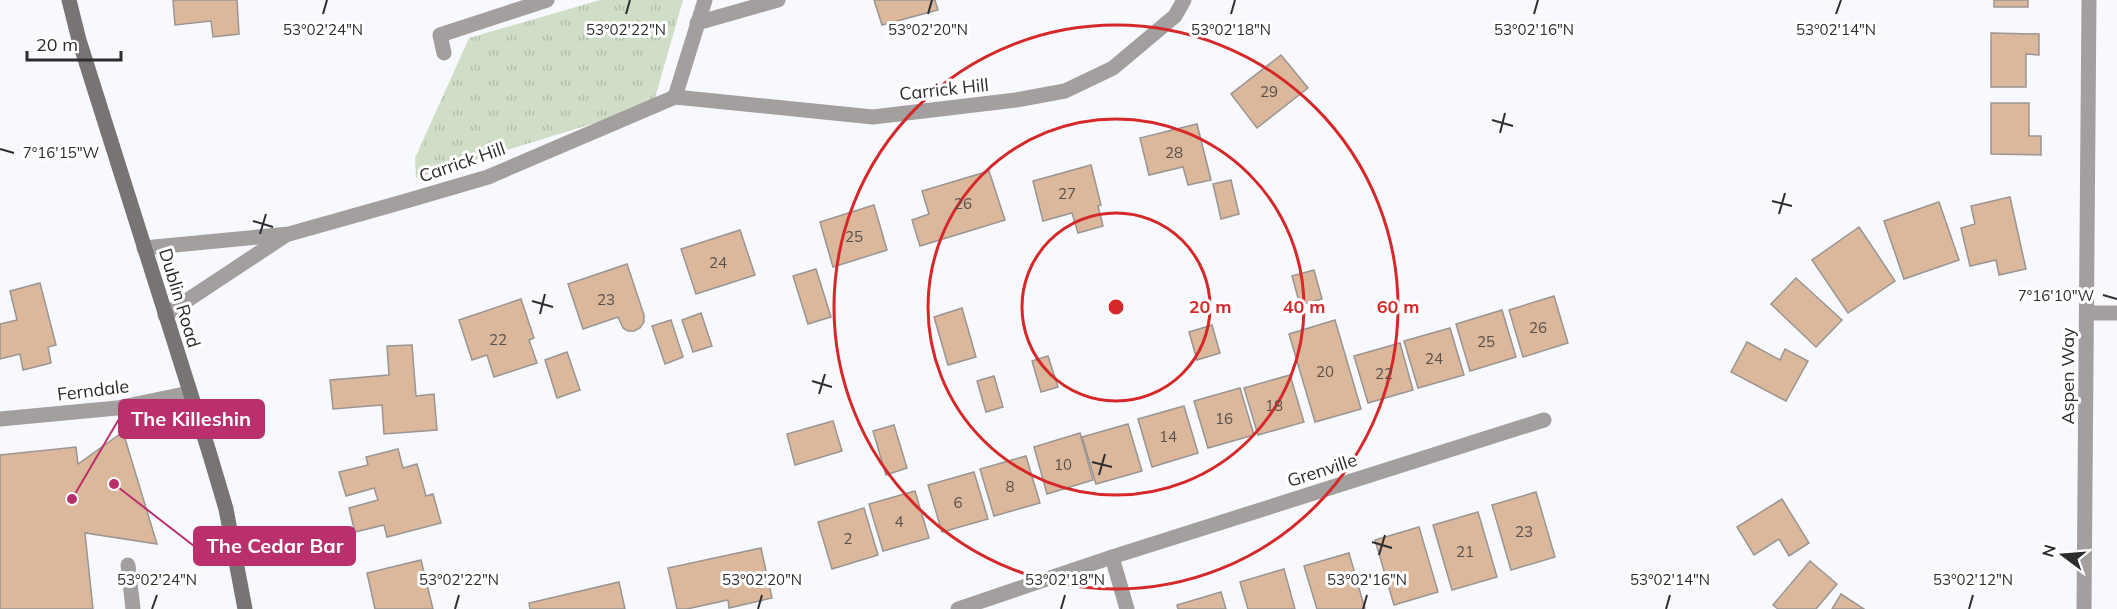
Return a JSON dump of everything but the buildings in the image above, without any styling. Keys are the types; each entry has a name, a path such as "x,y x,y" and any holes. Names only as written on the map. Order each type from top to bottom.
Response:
{"main road":[{"name":"Dublin Road","path":"69,0 79,40 226,509 245,609"}],"street":[{"path":"444,53 440,35 547,0"},
{"path":"675,97 705,0"},
{"path":"697,23 778,0"},
{"name":"Carrick Hill","path":"144,248 289,234 488,177 675,97 873,117 1016,100 1065,91 1113,68 1175,16 1184,0"},
{"name":"Aspen Way","path":"2084,609 2089,0"},
{"name":"Carrick Hill","path":"165,315 289,234"},
{"path":"2087,313 2117,313"},
{"name":"Ferndale","path":"0,419 117,408 189,393"},
{"name":"Grenville","path":"958,609 1112,557 1544,420"},
{"path":"1112,557 1127,609"},
{"path":"128,565 133,609"}],"green space":[{"path":"600,0 683,0 653,105 416,178 415,158 469,38"}],"place":[{"name":"The Cedar Bar","path":"114,484"},
{"name":"The Killeshin","path":"72,499"}]}
